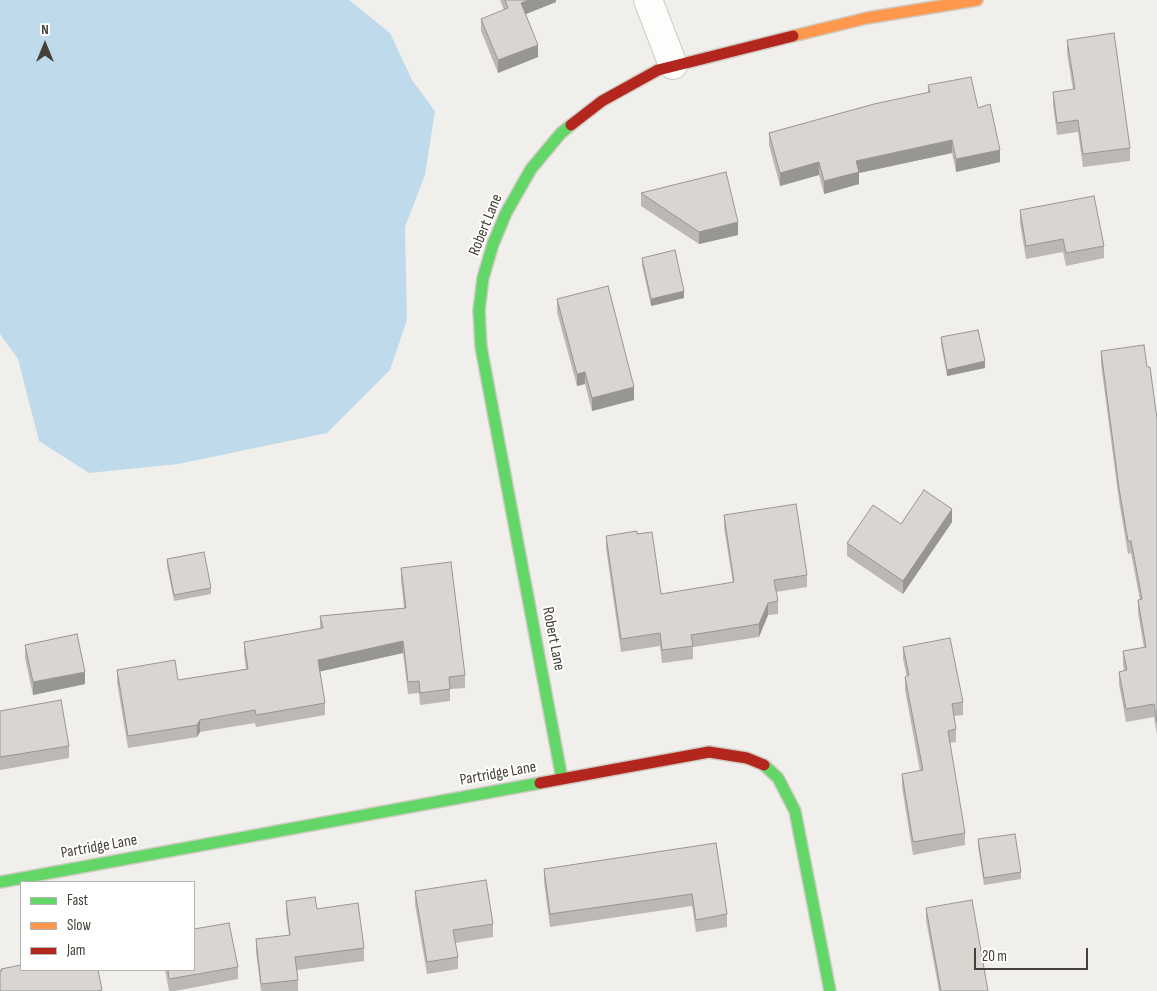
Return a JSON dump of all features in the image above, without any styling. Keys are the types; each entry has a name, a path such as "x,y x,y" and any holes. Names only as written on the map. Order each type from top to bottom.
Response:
{"street":[{"path":"648,0 672,65"},
{"name":"Robert Lane","path":"562,779 480,346 479,310 483,278 493,244 506,213 530,169 562,133 602,101 639,79 672,65 867,18 977,0"},
{"name":"Partridge Lane","path":"0,882 709,752 747,758 764,765 778,778 795,811 830,991"}],"water":[{"path":"0,0 349,0 390,33 412,80 435,111 425,175 405,227 407,320 390,370 327,433 178,464 89,473 39,441 18,359 0,334"}],"building":[{"path":"505,0 529,0 521,3 538,45 498,60 481,19 508,8"},
{"path":"1114,33 1130,148 1083,154 1078,120 1057,123 1053,92 1075,89 1067,40"},
{"path":"971,77 978,108 990,104 1000,150 956,159 952,140 856,161 859,172 824,181 819,162 780,173 769,133 874,104 930,92 928,85"},
{"path":"726,172 738,222 699,232 641,193"},
{"path":"1094,196 1104,246 1066,253 1063,239 1026,246 1020,210"},
{"path":"675,250 684,291 651,299 642,258"},
{"path":"608,286 634,387 592,398 585,372 577,374 557,299"},
{"path":"978,330 985,361 947,370 941,337"},
{"path":"1144,345 1147,367 1150,367 1157,419 1157,722 1154,704 1126,709 1119,672 1127,670 1123,651 1146,647 1138,600 1142,599 1131,541 1128,541 1119,488 1101,351"},
{"path":"924,490 952,509 903,581 847,543 873,505 901,524"},
{"path":"796,504 807,575 774,580 778,601 768,603 759,624 691,635 693,646 662,650 660,633 621,639 606,536 637,531 637,534 652,532 661,594 734,582 724,515"},
{"path":"204,552 211,588 174,595 167,559"},
{"path":"451,562 465,675 449,677 450,689 420,693 419,681 408,682 403,641 318,660 325,703 256,715 255,710 200,720 197,725 128,736 117,670 175,660 178,680 248,669 244,642 323,628 320,616 406,608 401,568"},
{"path":"77,634 85,672 33,682 25,645"},
{"path":"950,638 963,702 952,704 956,729 948,731 965,833 913,842 902,774 923,770 905,677 909,675 903,647"},
{"path":"61,700 69,746 0,757 0,711"},
{"path":"1015,834 1021,872 984,878 978,839"},
{"path":"716,843 727,914 696,920 692,894 550,914 544,869"},
{"path":"486,880 493,924 453,930 458,957 427,962 415,891"},
{"path":"315,897 317,909 358,903 364,948 295,957 298,980 261,984 256,939 290,935 286,901"},
{"path":"972,900 988,991 941,991 926,908"},
{"path":"229,923 238,967 169,979 168,971 195,971 195,929"},
{"path":"20,965 20,971 98,971 102,990 0,991 1,969"}],"traffic: fast":[{"path":"562,779 481,347 479,310 483,278 493,244 506,213 531,169 561,133 571,125"},
{"path":"764,765 778,778 795,811 830,991"},
{"path":"0,882 540,783"}],"traffic: slow":[{"path":"793,36 867,18 977,0"}],"traffic: jam":[{"path":"571,125 602,101 658,70 793,36"},
{"path":"540,783 709,752 747,758 764,765"}]}
